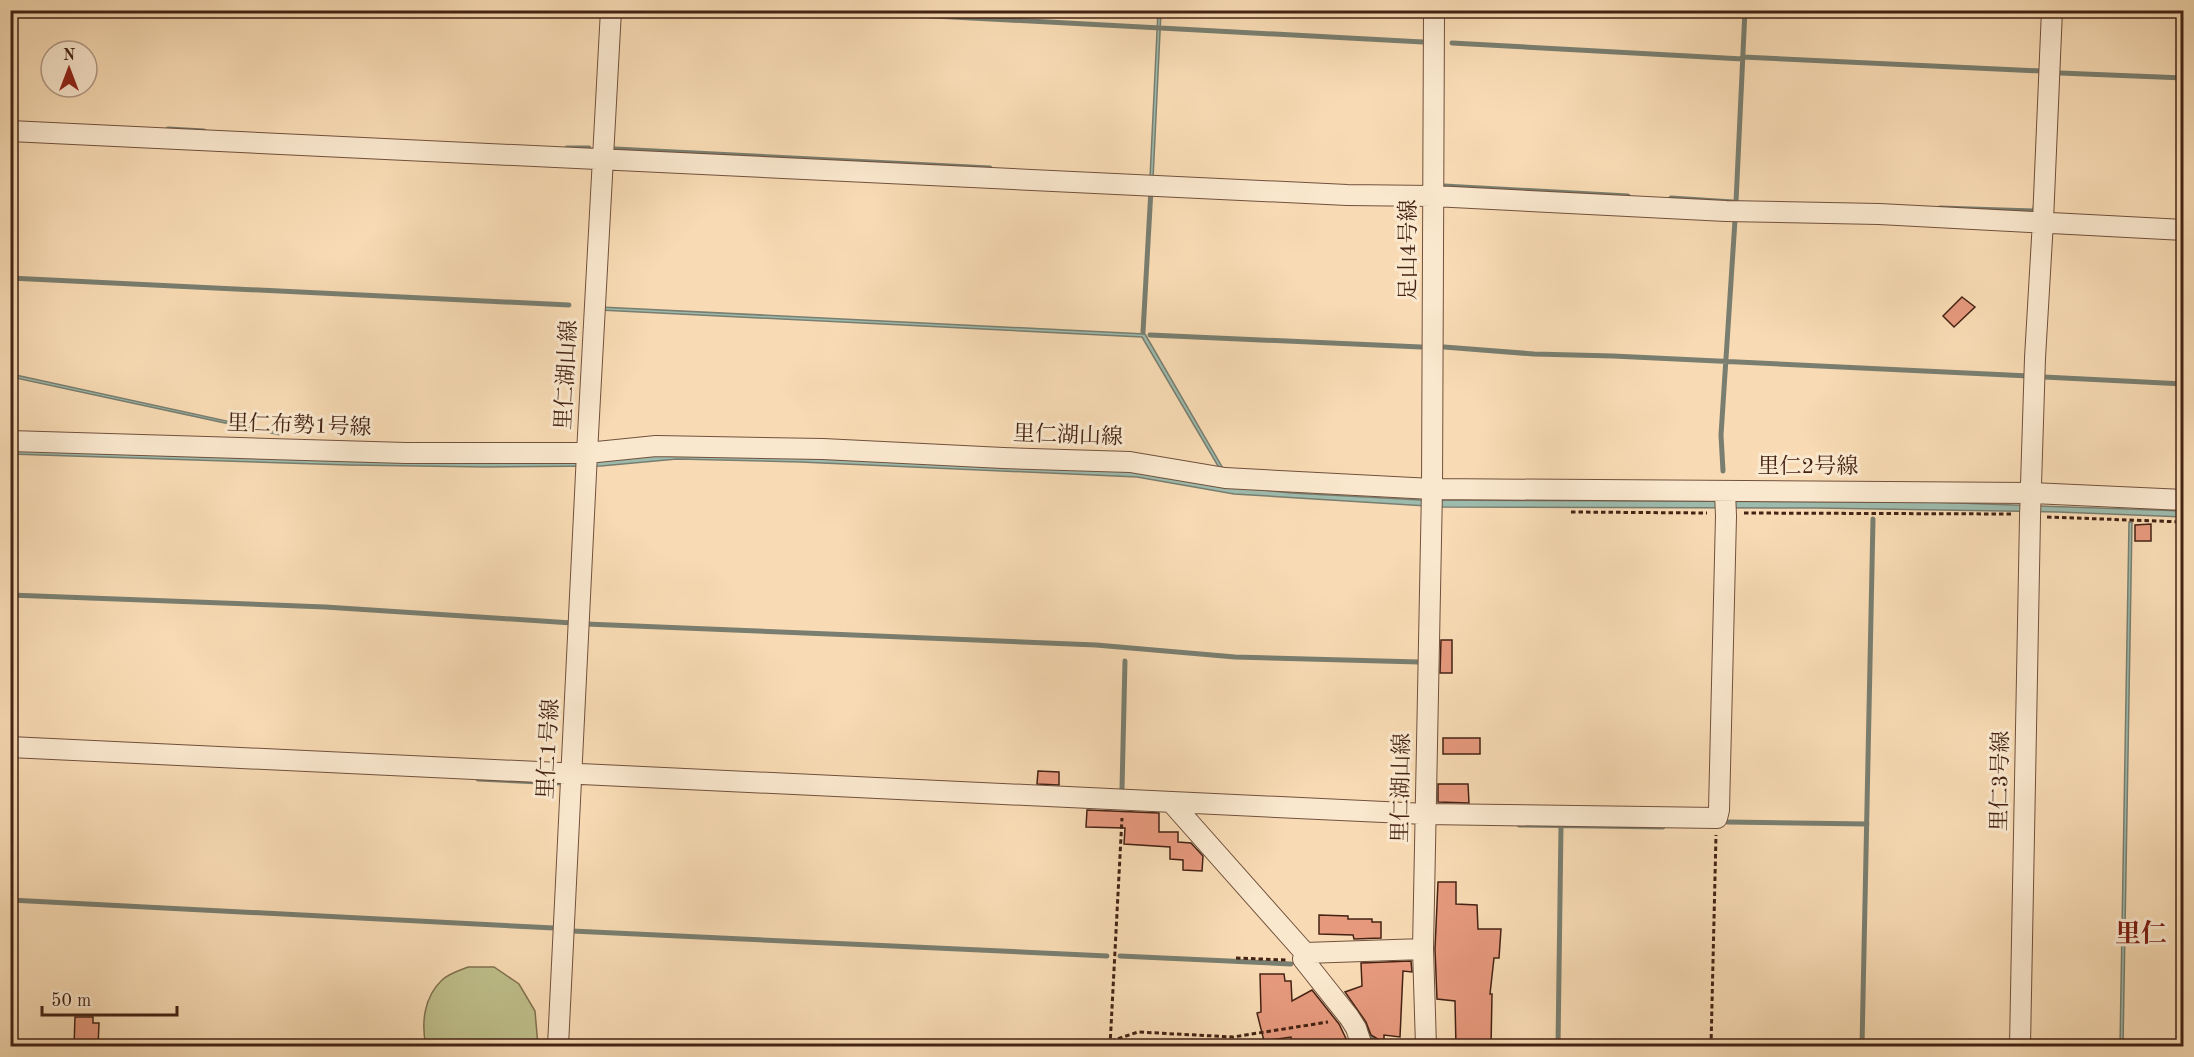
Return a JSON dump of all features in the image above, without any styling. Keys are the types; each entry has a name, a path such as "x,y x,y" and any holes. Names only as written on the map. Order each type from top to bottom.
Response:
{"street":[{"name":"里仁湖山線","path":"611,10 587,453 656,446 823,449 992,458 1130,462 1225,478 1432,489 1423,949 1426,1047"},
{"name":"足山4号線","path":"1432,489 1434,10"},
{"name":"里仁3号線","path":"2020,1047 2030,515 2035,358 2052,10"},
{"path":"10,130 1347,195 1433,196 1726,211 1879,214 2184,230"},
{"name":"里仁布勢1号線","path":"10,441 406,453 587,453"},
{"name":"里仁1号線","path":"558,1047 587,453"},
{"name":"里仁2号線","path":"1432,489 2031,493 2184,500"},
{"path":"10,747 1426,814 1716,818 1719,810 1725,491"},
{"path":"1171,802 1304,956 1349,1017 1356,1028 1362,1047"},
{"path":"1304,956 1423,949"}],"path":[{"path":"1571,512 2030,515 2184,522"},
{"path":"1110,1047 1123,800"},
{"path":"1711,1047 1716,818"},
{"path":"1236,958 1292,960 1304,956"},
{"path":"1111,1041 1137,1032 1233,1037 1349,1017"}],"green space":[{"path":"468,967 494,967 519,984 535,1011 538,1046 426,1046 424,1019 431,994 445,978"}],"shaded area":[{"path":"1158,11 1161,11 1153,179 1150,178"},
{"path":"600,307 1145,334 1224,470 1221,471 1142,337 600,310"},
{"path":"11,374 281,433 281,435 11,377"},
{"path":"11,449 637,456 684,454 1140,472 1233,487 1291,493 1421,500 1930,502 2183,511 2184,517 2058,512 1817,508 1443,507 1234,494 1137,477 800,462 677,459 601,466 348,465 11,454"},
{"path":"2129,522 2132,522 2123,1046 2120,1046"}],"building":[{"path":"1962,297 1975,307 1954,327 1943,316"},
{"path":"2151,524 2151,541 2135,541 2135,525"},
{"path":"1441,640 1452,640 1452,673 1440,673"},
{"path":"1443,738 1480,738 1480,754 1443,754"},
{"path":"1038,771 1059,772 1059,785 1037,784"},
{"path":"1438,784 1468,784 1469,803 1438,802"},
{"path":"1087,810 1159,813 1159,832 1178,832 1178,842 1191,843 1203,856 1202,871 1183,870 1183,860 1170,859 1170,847 1124,844 1125,828 1086,827"},
{"path":"1438,882 1456,882 1456,904 1477,905 1478,929 1501,929 1499,958 1494,958 1490,994 1492,994 1491,1047 1456,1047 1455,1001 1437,999 1435,949"},
{"path":"1319,915 1348,916 1348,919 1372,919 1372,922 1381,922 1381,938 1354,939 1353,935 1319,934"},
{"path":"1411,961 1412,972 1403,971 1400,1037 1384,1035 1384,1043 1371,1035 1366,1022 1345,992 1362,986 1361,963"},
{"path":"1260,974 1284,974 1285,981 1291,981 1292,1001 1312,990 1339,1024 1350,1047 1309,1047 1308,1043 1292,1046 1291,1037 1264,1041 1257,1013 1261,1012"},
{"path":"75,1017 93,1017 93,1023 99,1023 98,1047 74,1047"}],"waterway":[{"path":"822,10 1423,42"},
{"path":"1736,202 1745,10"},
{"path":"1452,43 1743,59"},
{"path":"1743,57 2041,71"},
{"path":"2060,73 2184,78"},
{"path":"168,129 204,131"},
{"path":"567,148 589,148"},
{"path":"615,149 990,168"},
{"path":"1444,186 1628,196"},
{"path":"1143,332 1151,189"},
{"path":"1671,198 1733,202"},
{"path":"1940,208 2035,211 2035,207"},
{"path":"1723,471 1721,435 1735,220"},
{"path":"10,278 569,305"},
{"path":"1150,335 1421,347"},
{"path":"1444,347 1534,354 2029,376"},
{"path":"2044,377 2184,384"},
{"path":"1862,1046 1873,519"},
{"path":"10,595 325,607 572,623"},
{"path":"586,624 1096,645 1235,657 1419,662"},
{"path":"1122,789 1125,661"},
{"path":"478,779 561,783"},
{"path":"1727,822 1867,824"},
{"path":"1519,825 1663,827"},
{"path":"1558,1046 1561,826"},
{"path":"10,900 554,928"},
{"path":"572,931 1107,956"},
{"path":"1120,956 1291,964"},
{"path":"1365,1028 1382,1044 1418,1046"}],"district":[{"name":"里仁","path":"2141,935"}]}
